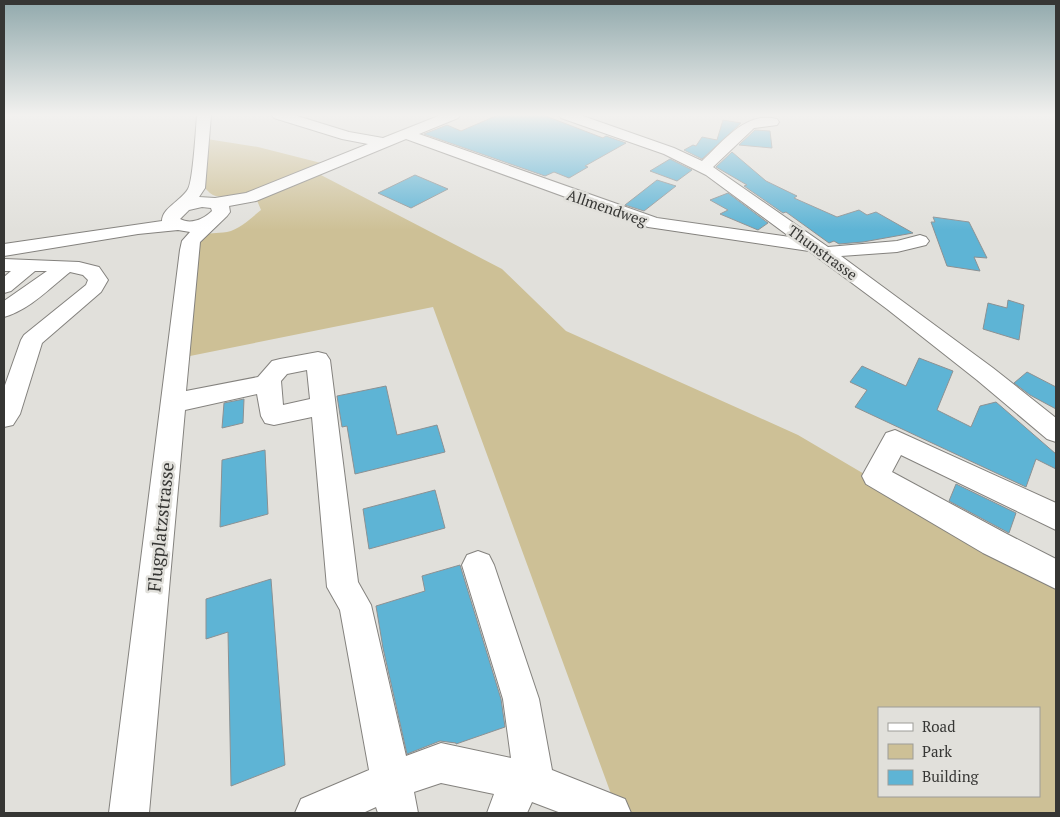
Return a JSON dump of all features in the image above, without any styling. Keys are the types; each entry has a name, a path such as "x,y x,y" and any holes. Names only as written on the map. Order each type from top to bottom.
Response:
{"street":[{"path":"195,217 200,153"},
{"path":"4,250 82,239 195,217 359,153"},
{"name":"Allmendweg","path":"459,153 654,223 820,250"},
{"name":"Thunstrasse","path":"671,153 704,167 820,250 985,374 1056,432"},
{"path":"704,167 719,153"},
{"name":"Flugplatzstrasse","path":"129,813 195,217"},
{"path":"820,250 899,246 920,241"},
{"path":"4,265 65,267 89,270 96,274 98,280 94,288 4,361"},
{"path":"4,287 29,266"},
{"path":"4,310 21,300 65,267"},
{"path":"4,418 32,340"},
{"path":"323,405 274,416 269,378 280,367 318,360 323,405 342,587 355,605 395,797"},
{"path":"173,403 269,383"},
{"path":"1056,515 895,440 876,476 994,543 1056,575"},
{"path":"478,565 521,699 521,792"},
{"path":"315,813 395,797 441,763 521,792 611,813"}],"green space":[{"path":"206,153 282,153 321,163 284,179 239,194 216,196 204,187"},
{"path":"319,174 502,269 566,331 798,435 1056,587 1056,813 618,813 433,307 185,357 199,238 210,234 232,231 261,210 256,198"}],"building":[{"path":"479,153 608,153 585,166 588,167 569,178 554,172 545,176"},
{"path":"690,153 708,153 702,159"},
{"path":"731,153 733,153 766,181 797,196 794,198 837,217 859,210 867,215 876,212 913,233 863,242 839,244 834,241 829,243 786,212 783,213 744,186 747,185 716,167"},
{"path":"670,159 692,170 677,181 650,171"},
{"path":"415,175 448,189 411,208 378,193"},
{"path":"657,180 676,186 644,211 625,205"},
{"path":"728,193 768,223 758,230 720,214 728,210 710,200"},
{"path":"933,217 969,222 987,258 974,257 980,271 947,266 931,222 935,222"},
{"path":"1008,300 1024,305 1019,340 983,329 988,303 1007,308"},
{"path":"919,358 953,371 937,410 971,427 980,406 996,402 1056,454 1056,469 1036,459 1026,487 855,407 867,390 850,382 862,366 906,386"},
{"path":"1027,372 1056,387 1056,409 1030,395 1014,383"},
{"path":"386,386 397,435 437,425 445,452 355,474 347,426 342,427 337,396"},
{"path":"244,399 243,423 222,428 224,403"},
{"path":"265,450 268,514 220,527 222,460"},
{"path":"956,484 1016,513 1009,533 949,501"},
{"path":"435,490 445,528 369,549 363,509"},
{"path":"460,565 501,699 505,727 456,744 440,741 407,754 383,648 376,606 425,591 422,576"},
{"path":"271,579 285,765 231,786 228,632 206,639 206,599"}]}
